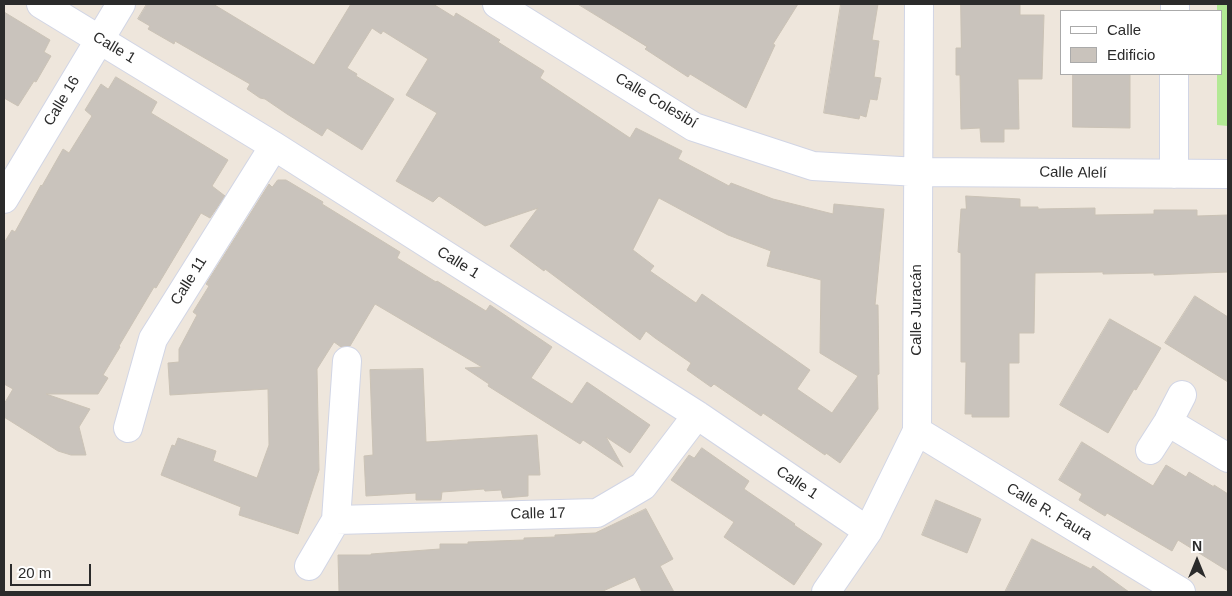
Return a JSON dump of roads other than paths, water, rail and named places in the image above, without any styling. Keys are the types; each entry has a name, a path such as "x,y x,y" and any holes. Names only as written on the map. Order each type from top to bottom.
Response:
{"street":[{"name":"Calle 1","path":"41,4 274,146 697,414 868,531"},
{"name":"Calle 16","path":"4,199 121,4"},
{"name":"Calle Colesibí","path":"497,4 694,127 814,166 918,172"},
{"name":"Calle Juracán","path":"826,592 868,531 917,431 919,4"},
{"path":"1174,75 1174,174"},
{"name":"Calle 11","path":"128,428 153,339 274,146"},
{"name":"Calle Alelí","path":"918,172 1228,174"},
{"path":"309,566 336,520 347,361"},
{"path":"1150,450 1182,395"},
{"name":"Calle 17","path":"336,520 597,513 643,486 697,414"},
{"path":"1168,422 1228,458"},
{"name":"Calle R. Faura","path":"917,431 1181,592"}]}
